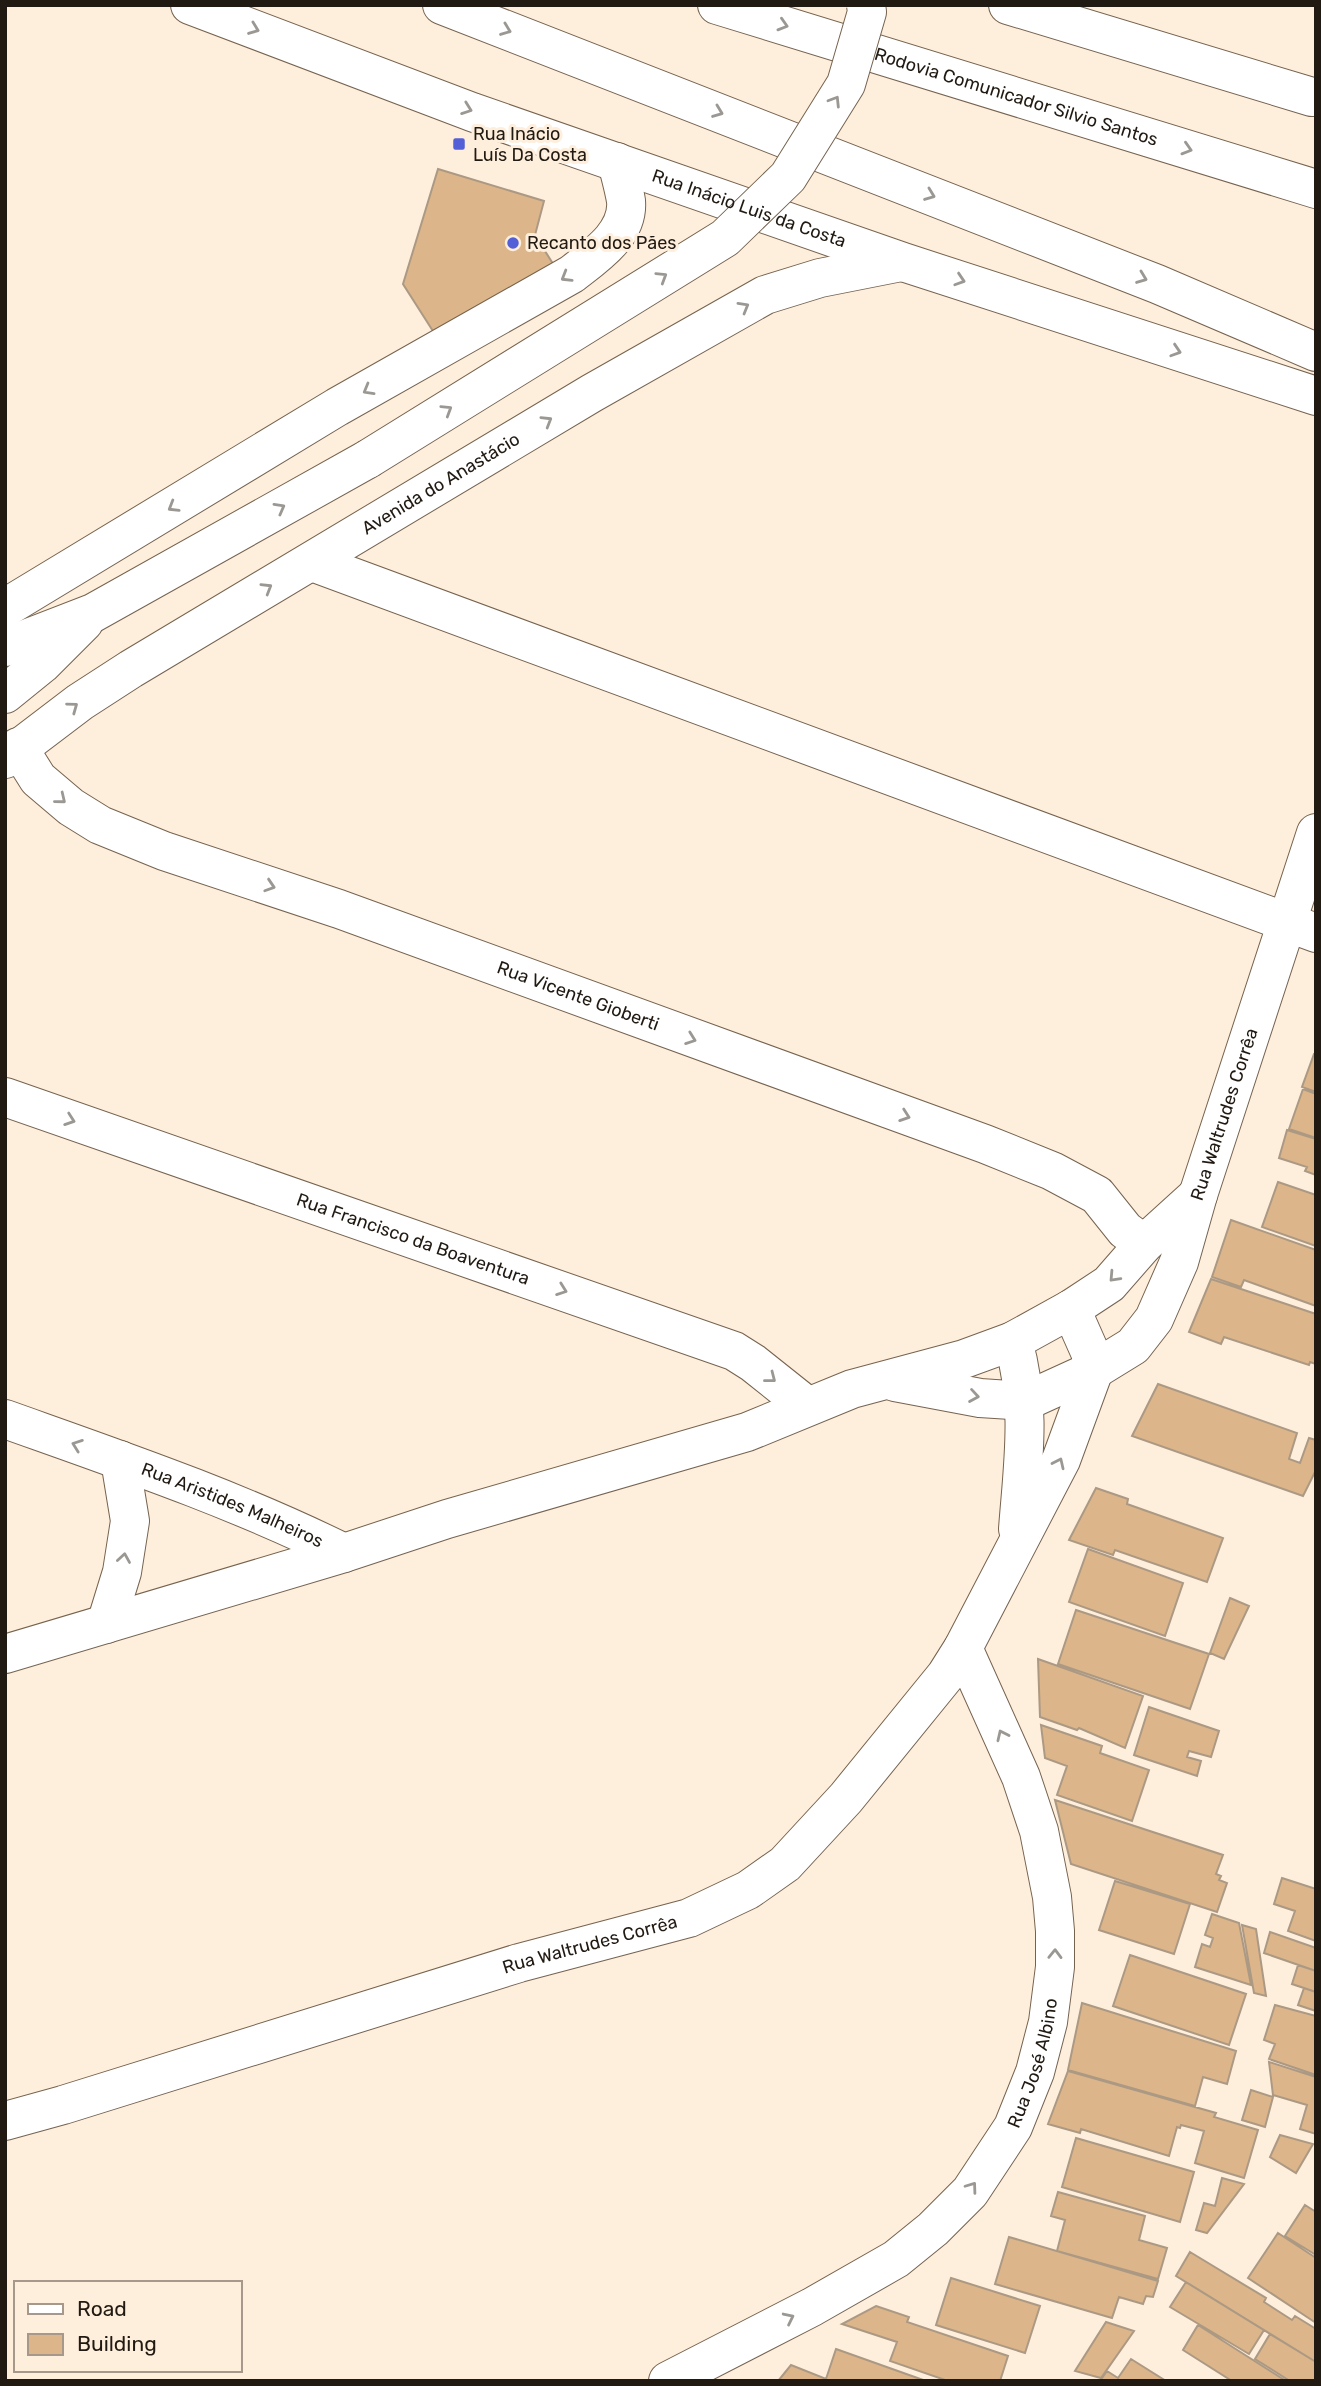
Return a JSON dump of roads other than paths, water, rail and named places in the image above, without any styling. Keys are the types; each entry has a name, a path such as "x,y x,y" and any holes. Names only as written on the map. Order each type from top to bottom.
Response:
{"main road":[{"name":"Rua Inácio Luis da Costa","path":"190,5 472,111 903,262 1316,396"},
{"path":"442,5 1144,279 1316,352"},
{"name":"Rodovia Comunicador Silvio Santos","path":"717,5 1316,188"},
{"path":"5,647 93,613 368,459 725,238 788,177 846,84 867,12 866,5"},
{"path":"1008,5 1314,97"},
{"path":"1072,5 1314,97"},
{"path":"5,608 337,407 572,274 601,251 621,227 626,204 617,162"},
{"name":"Avenida do Anastácio","path":"12,753 80,702 131,669 592,393 765,295 820,278 903,262"},
{"path":"312,562 1300,928"},
{"path":"5,694 57,649 93,613"},
{"name":"Rua Vicente Gioberti","path":"12,753 45,786 100,825 164,851 339,909 985,1144 1052,1171 1097,1195 1125,1230 1143,1244"},
{"name":"Rua Waltrudes Corrêa","path":"883,1380 980,1398 1026,1401 1094,1370 1133,1346 1154,1319 1179,1262 1198,1195 1300,928 1316,834"},
{"name":"Rua Francisco da Boaventura","path":"5,1097 734,1352 753,1363 807,1406"},
{"path":"5,1654 344,1553 447,1519 747,1432 807,1406 883,1380 964,1359 1013,1341 1109,1284 1143,1244 1198,1195"},
{"path":"1071,1309 1090,1352 1094,1370"},
{"path":"1013,1341 1020,1363 1026,1401"},
{"name":"Rua Waltrudes Corrêa","path":"5,2121 519,1963 688,1918 748,1889 785,1864 846,1798 946,1675 963,1648 1061,1460 1094,1370"},
{"name":"Rua Waltrudes Corrêa","path":"1016,1545 1026,1401"},
{"name":"Rua Aristides Malheiros","path":"5,1419 284,1523 344,1553"},
{"name":"Rua Aristides Malheiros","path":"106,1623 122,1572 130,1521 120,1460"},
{"name":"Rua José Albino","path":"668,2381 726,2366 812,2307 895,2259 933,2230 970,2192 1013,2127 1035,2072 1048,2022 1055,1967 1052,1897 1039,1831 1021,1777 963,1648"}],"place":[{"name":"Rua Inácio Luís Da Costa","path":"459,144"},
{"name":"Recanto dos Pães","path":"513,243"}]}
